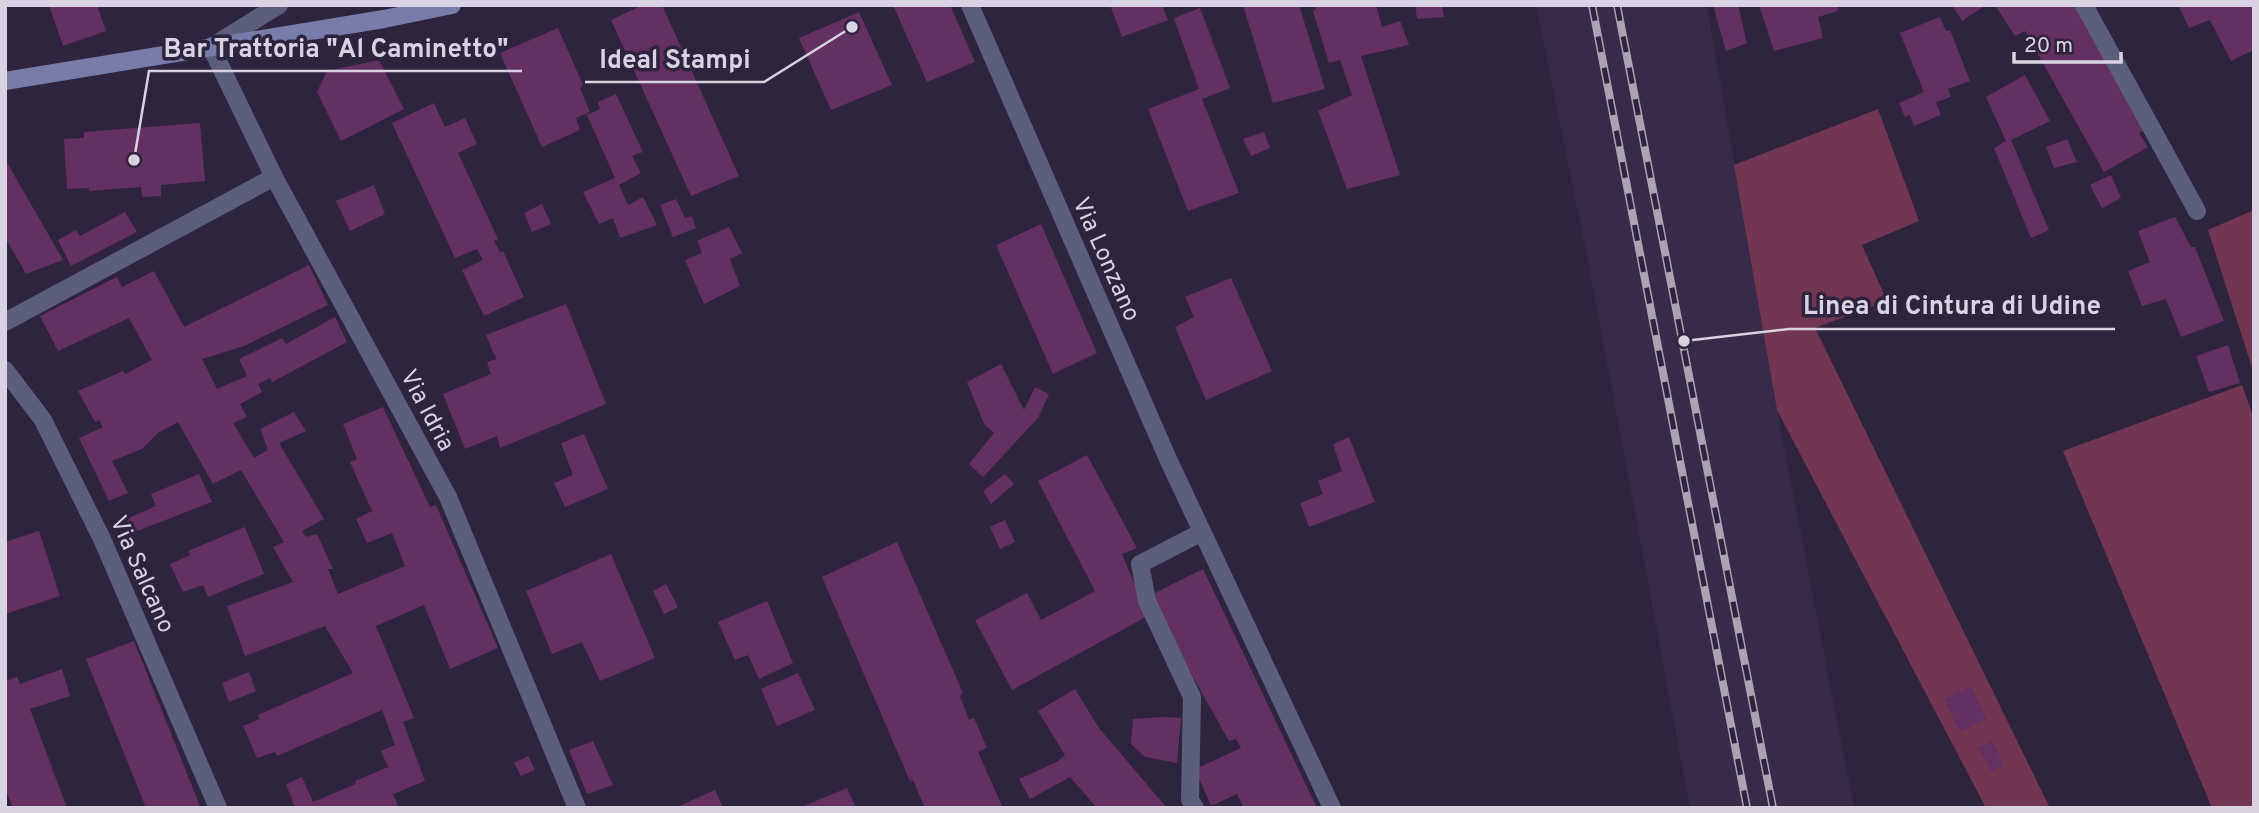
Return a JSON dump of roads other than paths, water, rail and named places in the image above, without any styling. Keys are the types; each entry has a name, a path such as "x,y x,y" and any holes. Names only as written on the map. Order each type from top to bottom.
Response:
{"street":[{"path":"211,47 279,5"},
{"path":"5,81 452,5"},
{"name":"Via Lonzano","path":"970,5 1163,447 1332,808"},
{"path":"2084,5 2197,211"},
{"name":"Via Idria","path":"211,47 274,177 448,497 577,808"},
{"path":"5,322 274,177"},
{"name":"Via Salcano","path":"5,370 43,420 102,539 218,808"},
{"path":"1195,808 1190,800 1192,697 1147,601 1140,564 1202,532"}],"railway":[{"path":"1592,5 1747,808"},
{"path":"1617,5 1773,808"}],"place":[{"name":"Ideal Stampi","path":"852,27"},
{"name":"Bar Trattoria \"Al Caminetto\"","path":"134,160"},
{"name":"Linea di Cintura di Udine","path":"1684,341"}]}
